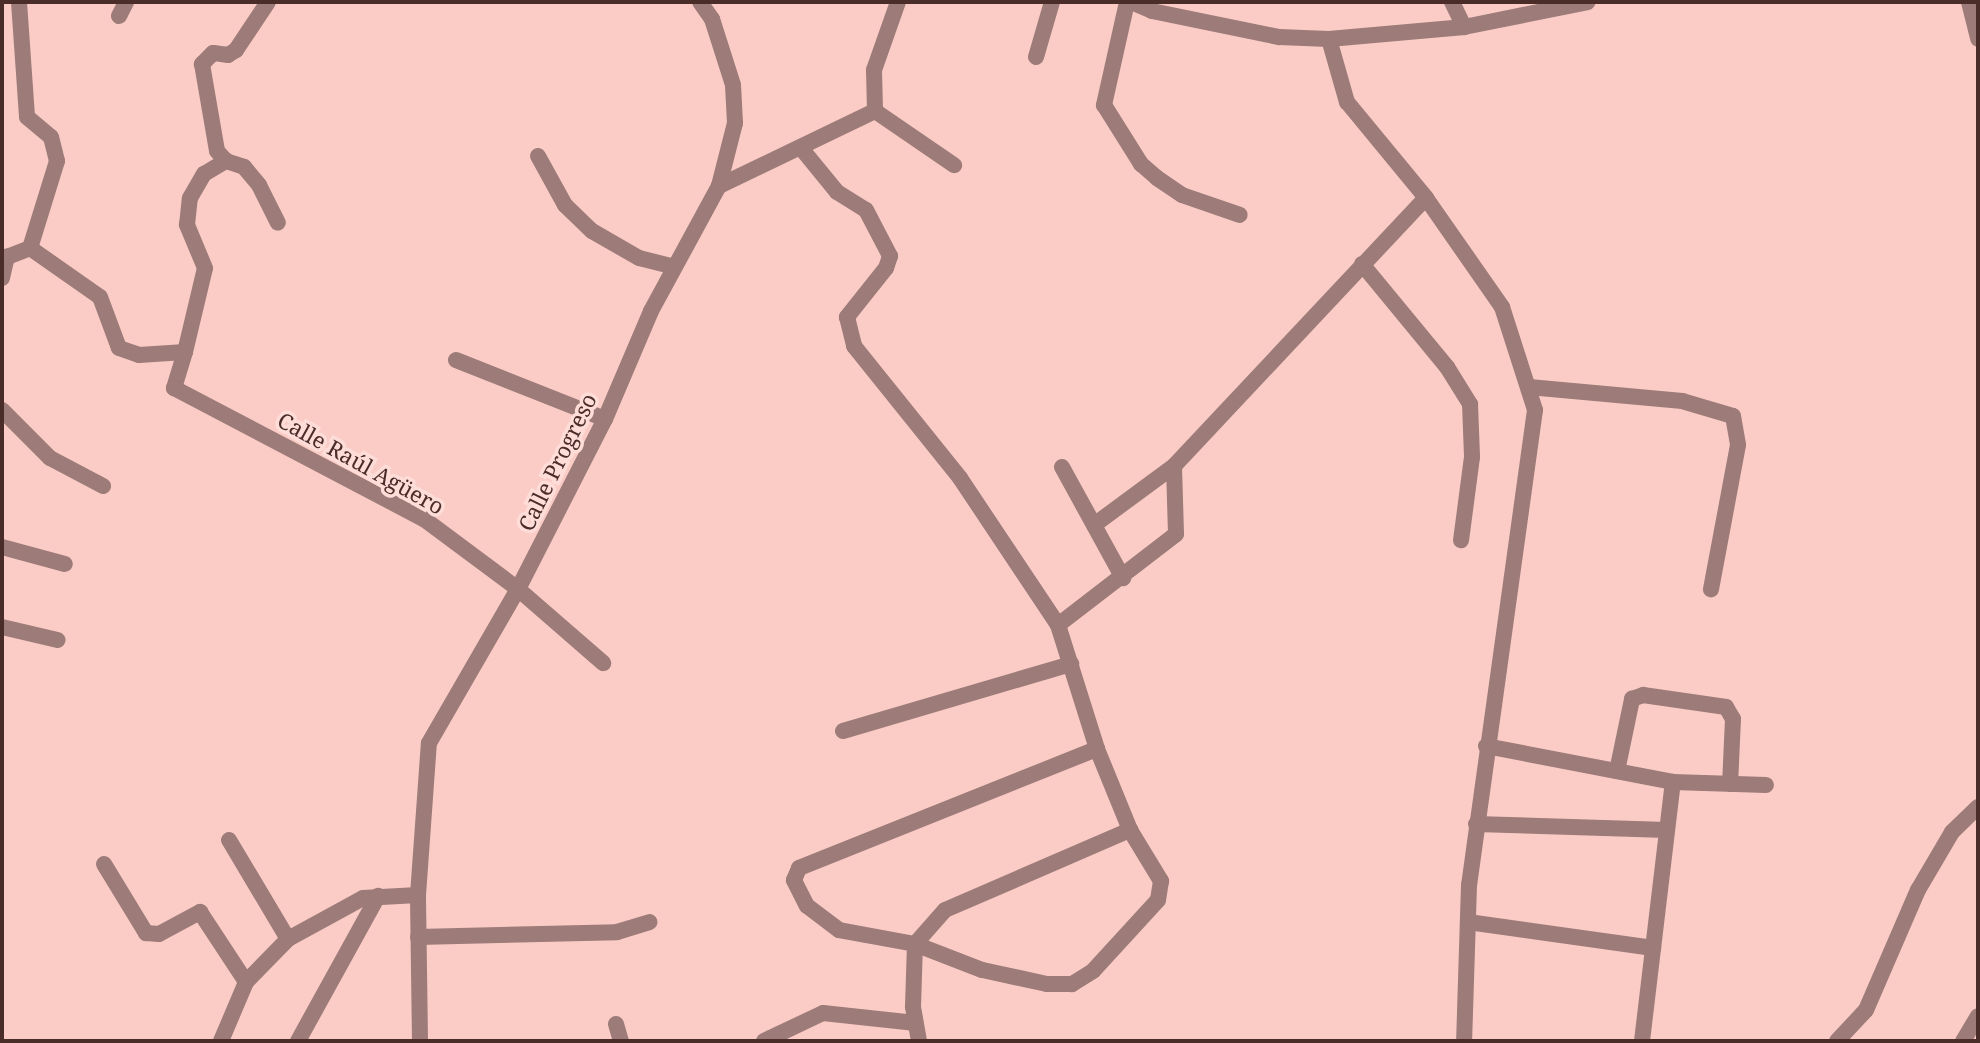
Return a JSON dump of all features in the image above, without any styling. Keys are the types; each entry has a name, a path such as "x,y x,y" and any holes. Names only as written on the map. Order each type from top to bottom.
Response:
{"street":[{"path":"19,2 27,117 51,137 57,161 30,248"},
{"path":"268,2 236,50 228,55 213,53 202,64 217,151 226,161 244,167 259,185 278,223"},
{"name":"Calle Progreso","path":"420,1041 418,895 429,743 518,589 605,419 674,267 719,186 735,123 733,85 724,48 700,2"},
{"path":"875,111 874,70 898,2"},
{"path":"1036,57 1052,2"},
{"path":"1240,215 1182,195 1157,178 1141,164 1104,105 1129,2 1152,11 1279,37 1329,39 1464,27 1588,2"},
{"path":"1452,2 1464,27"},
{"path":"1969,2 1978,39"},
{"path":"1329,39 1347,102 1426,198 1502,307 1535,410 1530,463 1512,543 1476,824 1468,922 1464,1041"},
{"path":"719,186 875,111"},
{"path":"875,111 954,165"},
{"path":"801,148 837,192 866,210 890,256 886,268 847,317 854,346 960,478 1058,625 1097,749 1130,830 1157,867 1158,900 1093,971 1072,984 1047,984 982,970 915,944 839,930 807,906 794,880 799,868 1097,749"},
{"path":"538,156 565,205 592,231 639,258 674,267"},
{"path":"30,248 100,297 119,348 139,355 185,352 205,268 187,225 190,198 204,174 226,161"},
{"path":"1094,525 1174,466 1426,198"},
{"path":"2,278 7,257 30,248"},
{"path":"1362,264 1447,367 1470,404 1472,457 1461,540"},
{"name":"Calle Raúl Agüero","path":"185,352 174,388 424,519 518,589 603,663"},
{"path":"456,360 605,419"},
{"path":"1529,387 1682,401 1733,416 1738,445 1711,589"},
{"path":"2,410 50,458 103,486"},
{"path":"1058,625 1123,578 1176,534 1174,466"},
{"path":"1062,467 1123,578"},
{"path":"2,547 65,564"},
{"path":"2,627 58,640"},
{"path":"843,731 1071,664"},
{"path":"1617,771 1632,699 1643,695 1726,707 1733,719 1730,784"},
{"path":"1486,746 1673,782 1766,785"},
{"path":"1642,1041 1673,782"},
{"path":"1837,1041 1866,1010 1918,890 1952,832 1978,807"},
{"path":"1476,824 1667,830"},
{"path":"919,1041 915,1023 915,944 945,910 1130,830"},
{"path":"229,840 288,939"},
{"path":"104,864 146,933 159,934 200,912 217,945 246,982"},
{"path":"221,1041 246,982 288,939 363,898 418,895"},
{"path":"298,1041 378,896"},
{"path":"418,937 617,932 649,922"},
{"path":"1468,922 1653,948"},
{"path":"764,1041 823,1013 915,1023"},
{"path":"1963,1041 1978,1016"},
{"path":"616,1024 621,1041"}]}
